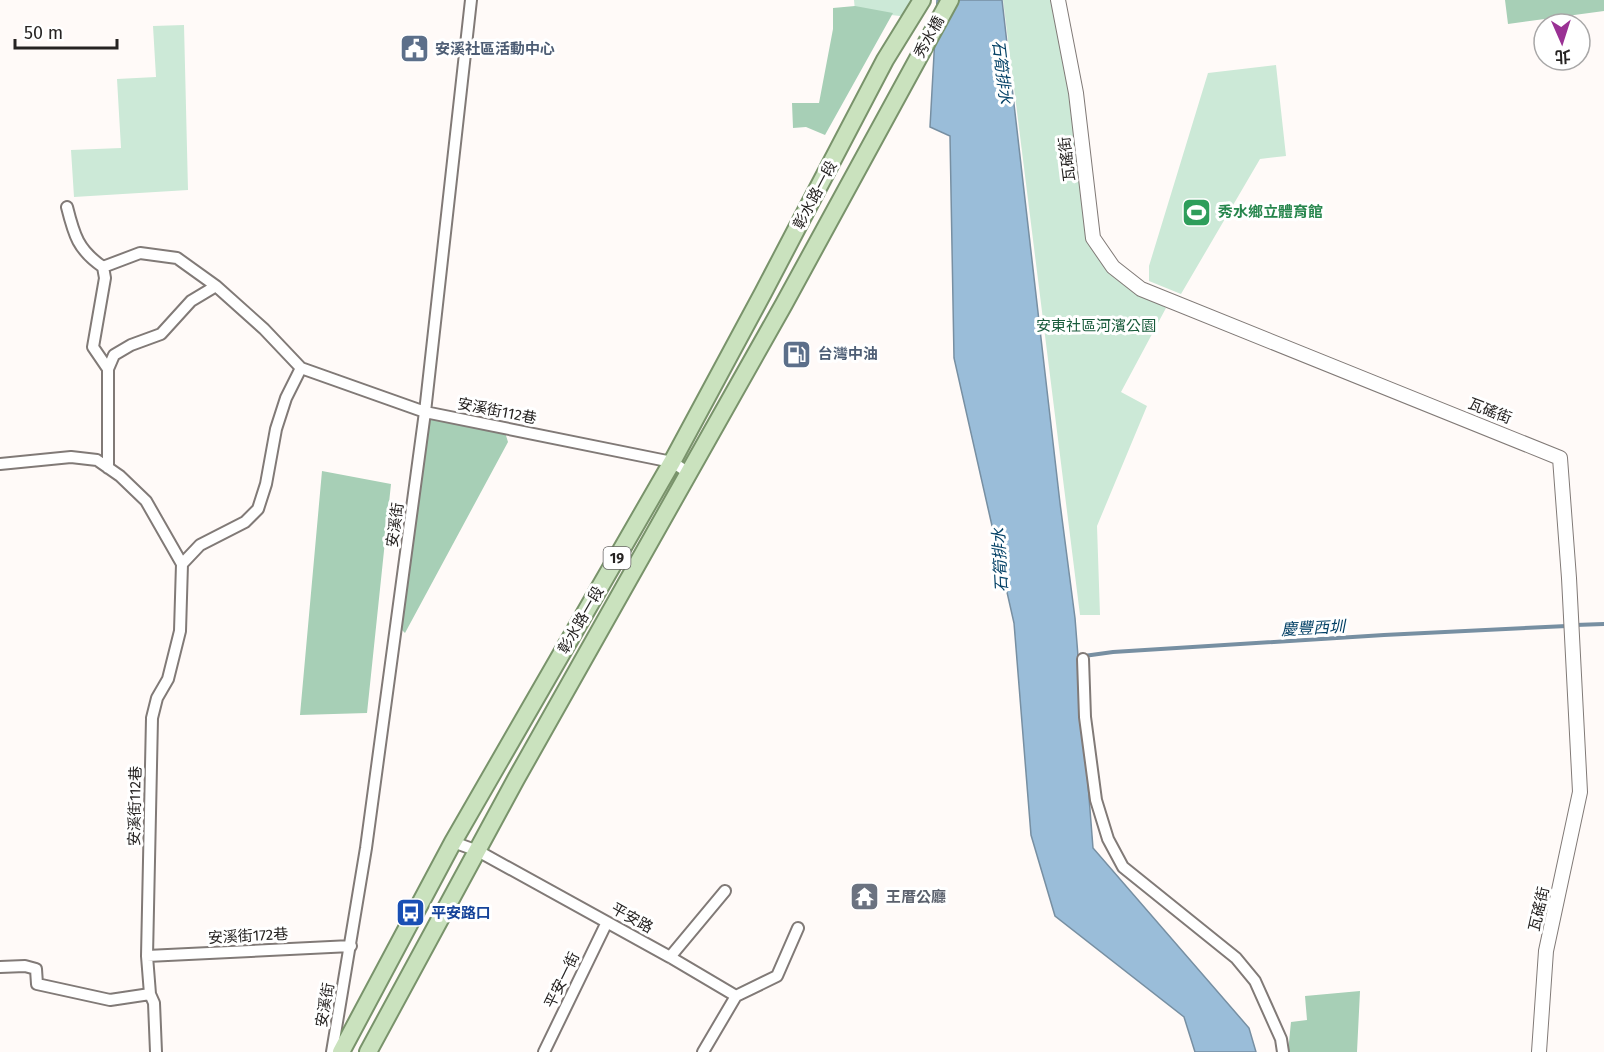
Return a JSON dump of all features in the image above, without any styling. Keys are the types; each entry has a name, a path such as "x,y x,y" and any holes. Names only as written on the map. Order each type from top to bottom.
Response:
{"main road":[{"name":"秀水橋","path":"885,60 922,0"},
{"name":"秀水橋","path":"909,74 950,0"},
{"name":"彰水路一段","path":"340,1052 453,842 672,462 885,60"},
{"name":"彰水路一段","path":"368,1052 602,625 784,304 909,74"}],"street":[{"name":"安溪街","path":"332,1052 351,946 425,412 471,0"},
{"name":"瓦磘街","path":"1058,0 1076,93 1093,238 1113,267 1141,289 1560,458 1569,578 1580,792 1546,951 1539,1052"},
{"path":"67,207 74,237 88,257 103,267 105,278 93,346 108,369"},
{"name":"安溪街112巷","path":"103,267 140,253 177,258 216,286 264,328 301,368 425,412 672,462 689,473"},
{"path":"108,468 108,369 114,355 131,345 161,334 191,301 216,286"},
{"path":"0,464 70,457 97,460 120,476 146,501 182,564 200,545 245,522 258,509 266,484 276,429 285,398 301,368"},
{"name":"安溪街112巷","path":"156,1052 154,1003 150,994 147,956 152,718 157,698 168,679 180,631 182,564"},
{"path":"1083,659 1087,729 1096,800 1108,839 1123,867 1236,958 1256,981 1281,1039 1283,1052"},
{"name":"平安路","path":"453,842 478,851 736,996"},
{"path":"670,957 725,891"},
{"name":"平安一街","path":"544,1052 607,922"},
{"path":"703,1052 736,996 777,976 798,928"},
{"name":"安溪街172巷","path":"147,956 351,946"},
{"path":"0,967 25,966 36,969 37,984 96,998 110,1000 150,994"}],"green space":[{"path":"854,0 919,0 909,17 855,11"},
{"name":"安東社區河濱公園","path":"1003,0 1053,0 1071,107 1086,233 1111,274 1166,308 1121,392 1147,406 1097,526 1100,615 1080,615"},
{"path":"1505,0 1604,0 1604,11 1532,12 1532,21 1508,24"},
{"path":"855,6 893,13 825,135 806,127 793,128 792,103 819,103 833,29 833,8"},
{"path":"184,25 188,190 74,197 71,150 121,148 117,79 156,77 153,26"},
{"name":"秀水鄉立體育館","path":"1276,65 1286,156 1260,159 1181,294 1149,281 1149,266 1208,73"},
{"path":"432,418 504,429 508,442 405,633 400,628 425,423"},
{"path":"322,471 391,484 367,713 300,715"},
{"path":"1360,991 1357,1052 1288,1052 1291,1022 1307,1020 1305,996"}],"water":[{"name":"石筍排水","path":"937,0 1002,0 1075,618 1093,848 1249,1028 1256,1052 1195,1052 1184,1017 1055,916 1031,835 1014,623 954,358 950,136 930,127"}],"waterway":[{"name":"慶豐西圳","path":"1575,625 1604,624"},
{"name":"慶豐西圳","path":"1084,656 1113,652 1384,635 1567,626"}],"place":[{"name":"安溪社區活動中心","path":"414,49"},
{"name":"秀水鄉立體育館","path":"1197,212"},
{"name":"台灣中油","path":"797,354"},
{"name":"王厝公廳","path":"865,897"},
{"name":"平安路口","path":"410,913"}]}
